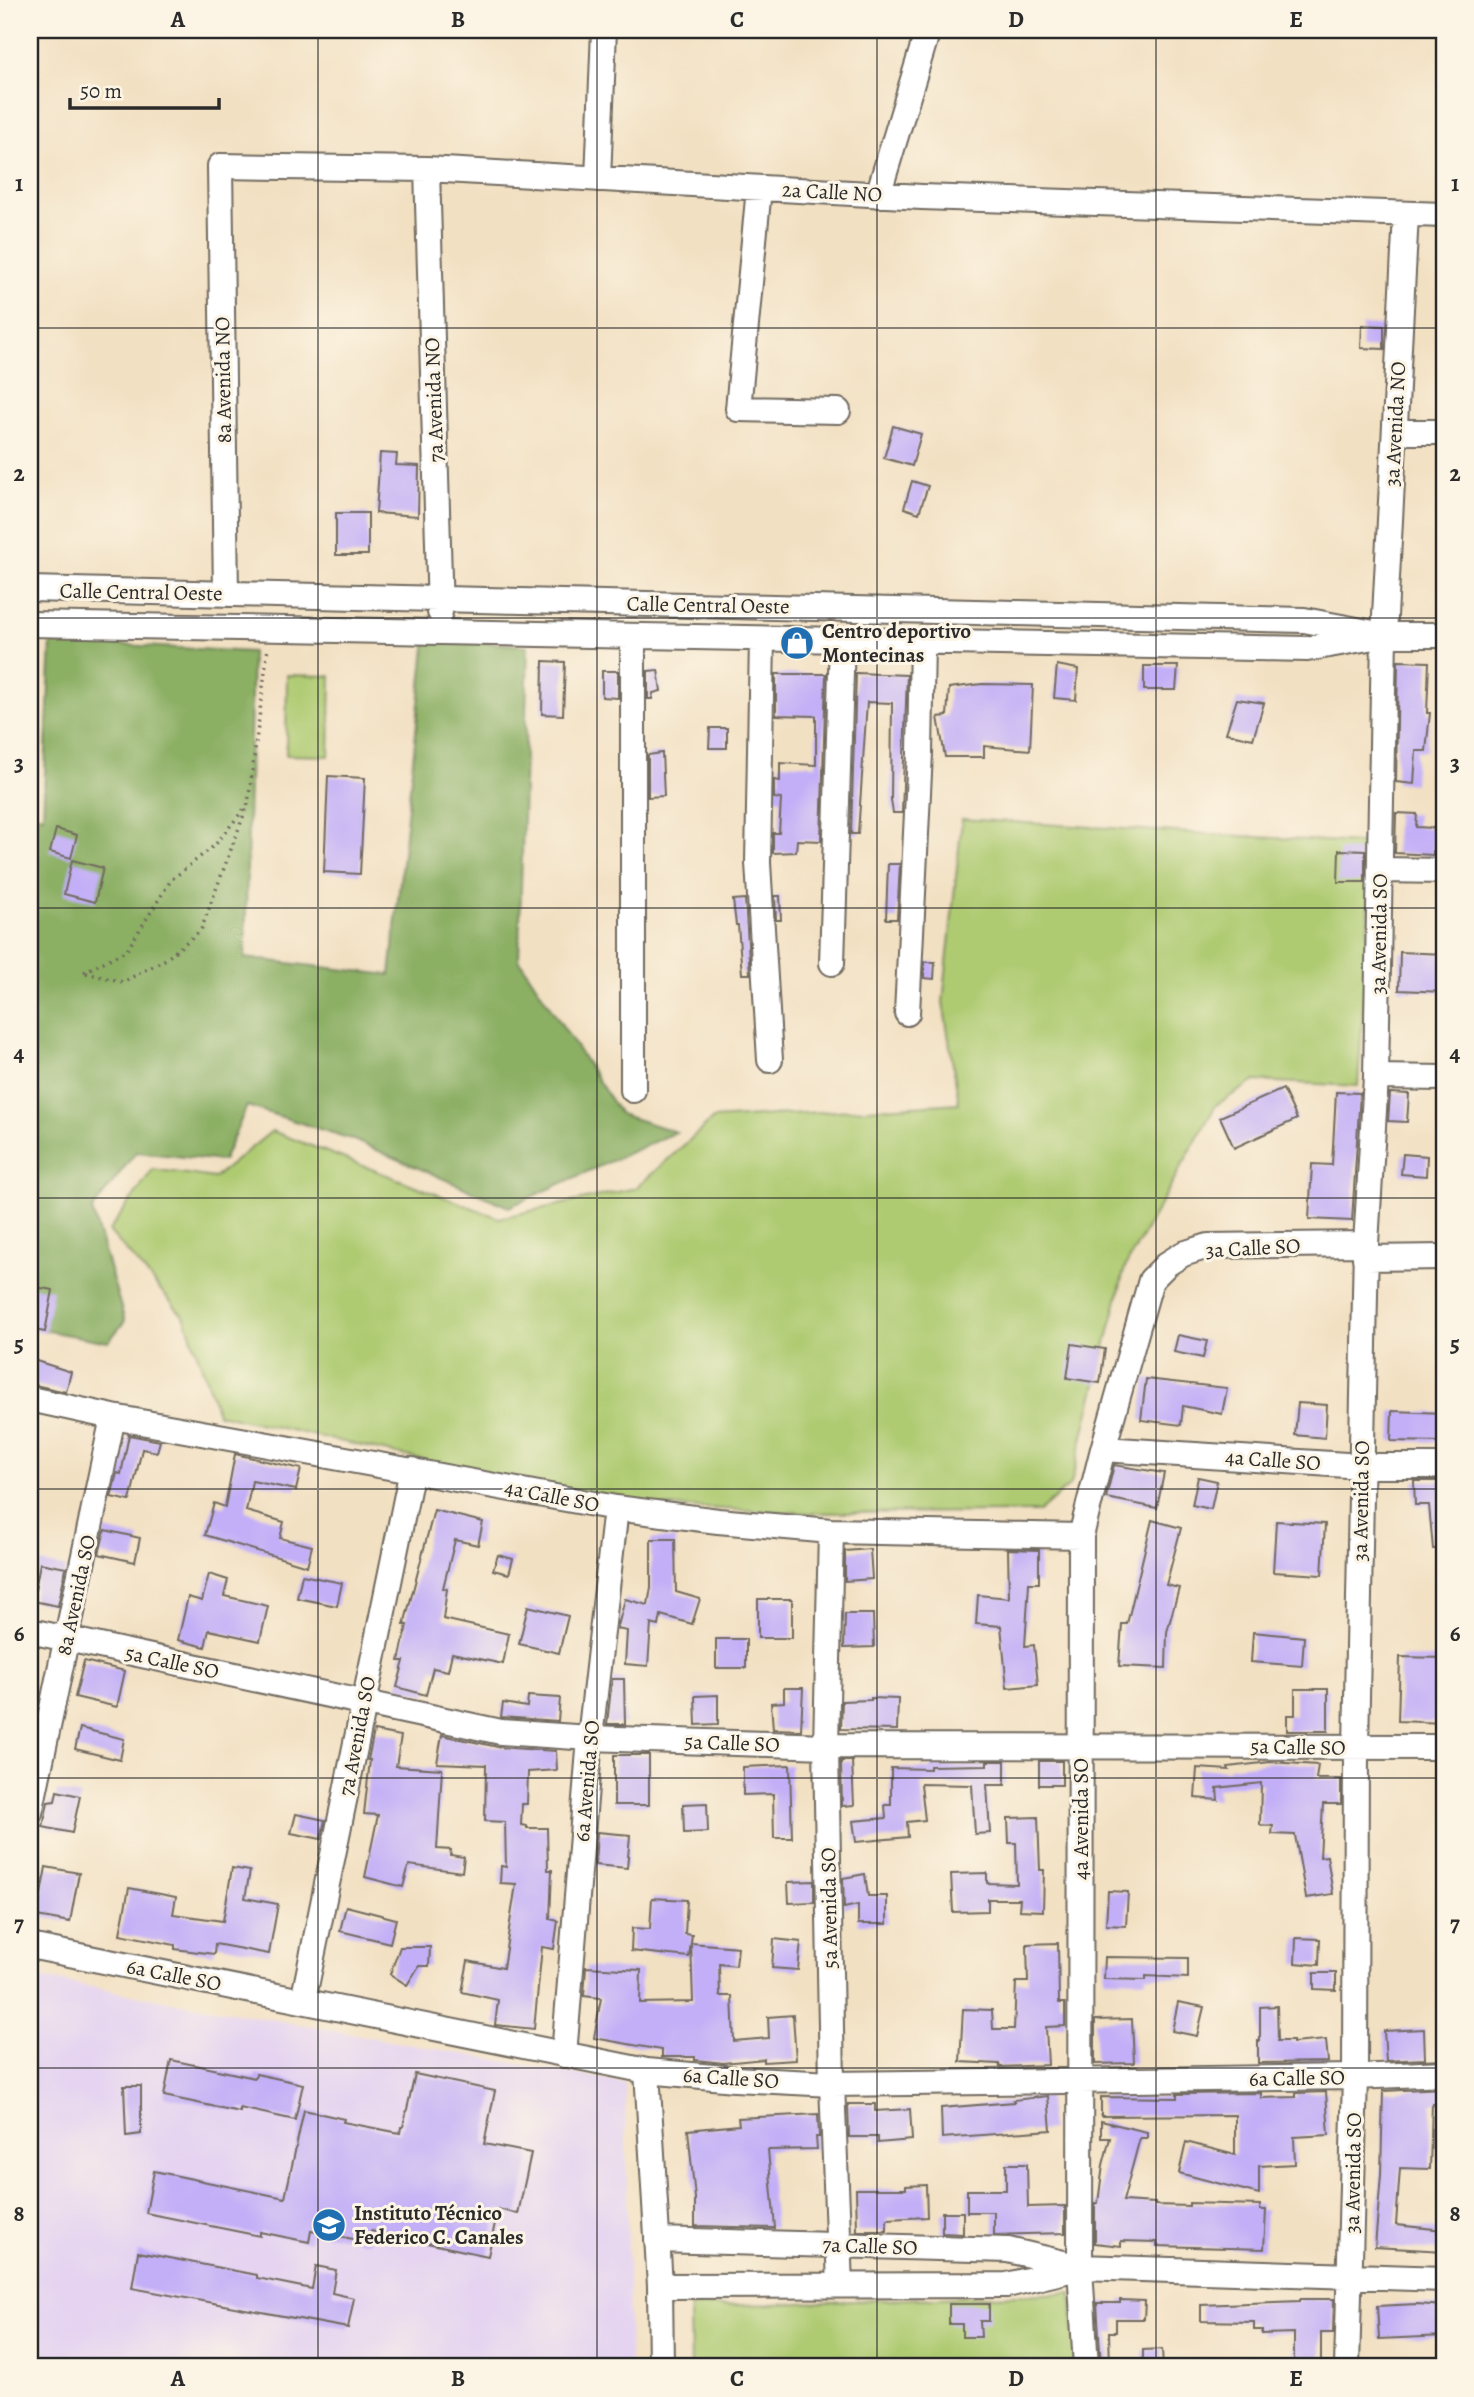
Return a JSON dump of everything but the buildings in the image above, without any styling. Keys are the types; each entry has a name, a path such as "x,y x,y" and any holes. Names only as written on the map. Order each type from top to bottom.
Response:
{"street":[{"path":"598,179 604,30"},
{"path":"878,195 928,30"},
{"name":"2a Calle NO","path":"220,166 428,169 878,195 1444,215"},
{"name":"8a Avenida NO","path":"220,166 226,594"},
{"name":"7a Avenida NO","path":"428,169 439,632"},
{"path":"758,188 738,409 838,411"},
{"name":"3a Avenida NO","path":"1384,635 1406,214"},
{"path":"1395,432 1444,432"},
{"name":"Calle Central Oeste","path":"30,589 1304,620 1384,635"},
{"name":"Calle Central Oeste","path":"30,624 1307,649 1384,635 1444,635"},
{"name":"3a Avenida SO","path":"1347,2367 1355,2077 1356,1748 1366,1251 1376,1077 1384,635"},
{"path":"633,636 633,1090"},
{"path":"762,639 758,863 770,1060"},
{"path":"832,964 842,640"},
{"path":"907,1013 920,753 922,642"},
{"path":"1381,870 1444,871"},
{"path":"1376,1077 1444,1078"},
{"name":"3a Calle SO","path":"1151,1280 1167,1264 1183,1254 1208,1246 1366,1251 1444,1257"},
{"name":"4a Avenida SO","path":"1086,2367 1080,2267 1081,1536 1151,1280"},
{"name":"4a Calle SO","path":"30,1399 113,1417 616,1508 831,1531 1081,1536"},
{"name":"8a Avenida SO","path":"30,1813 113,1417"},
{"name":"4a Calle SO","path":"1103,1449 1362,1466 1444,1466"},
{"name":"7a Avenida SO","path":"303,2001 412,1470"},
{"name":"6a Avenida SO","path":"564,2055 590,1738 616,1508"},
{"name":"5a Avenida SO","path":"831,1531 826,1746 832,2084 840,2286"},
{"name":"5a Calle SO","path":"30,1631 501,1732 590,1738 826,1746 1444,1747"},
{"name":"6a Calle SO","path":"30,1946 647,2071 735,2079 832,2084 1080,2082 1444,2073"},
{"path":"647,2071 660,2286 661,2367"},
{"name":"7a Calle SO","path":"657,2240 1008,2250 1080,2267 1444,2279"},
{"name":"7a Calle SO","path":"660,2286 1007,2285 1080,2267"}],"path":[{"path":"248,804 215,845 170,880 127,950 84,972 123,982 166,960 201,930 248,804 268,646"}],"shaded area":[{"name":"Instituto Técnico Federico C. Canales","path":"30,1976 625,2083 630,2367 30,2367"}],"green space":[{"path":"426,638 528,646 519,959 620,1114 676,1132 509,1207 351,1139 247,1106 223,1161 136,1152 92,1210 125,1321 108,1342 30,1328 30,814 43,816 51,641 252,652 245,958 390,975"},
{"path":"287,675 331,676 329,756 286,755"},
{"path":"962,819 1373,844 1358,1086 1255,1081 1216,1105 1125,1267 1071,1484 1039,1512 811,1513 591,1503 572,1493 218,1414 185,1318 109,1231 153,1169 214,1178 272,1131 499,1218 636,1188 713,1119 959,1103 943,1002"},
{"path":"1072,2293 1075,2367 691,2367 690,2307"}],"place":[{"name":"Centro deportivo Montecinas","path":"797,643"},
{"name":"Instituto Técnico Federico C. Canales","path":"329,2225"}]}
